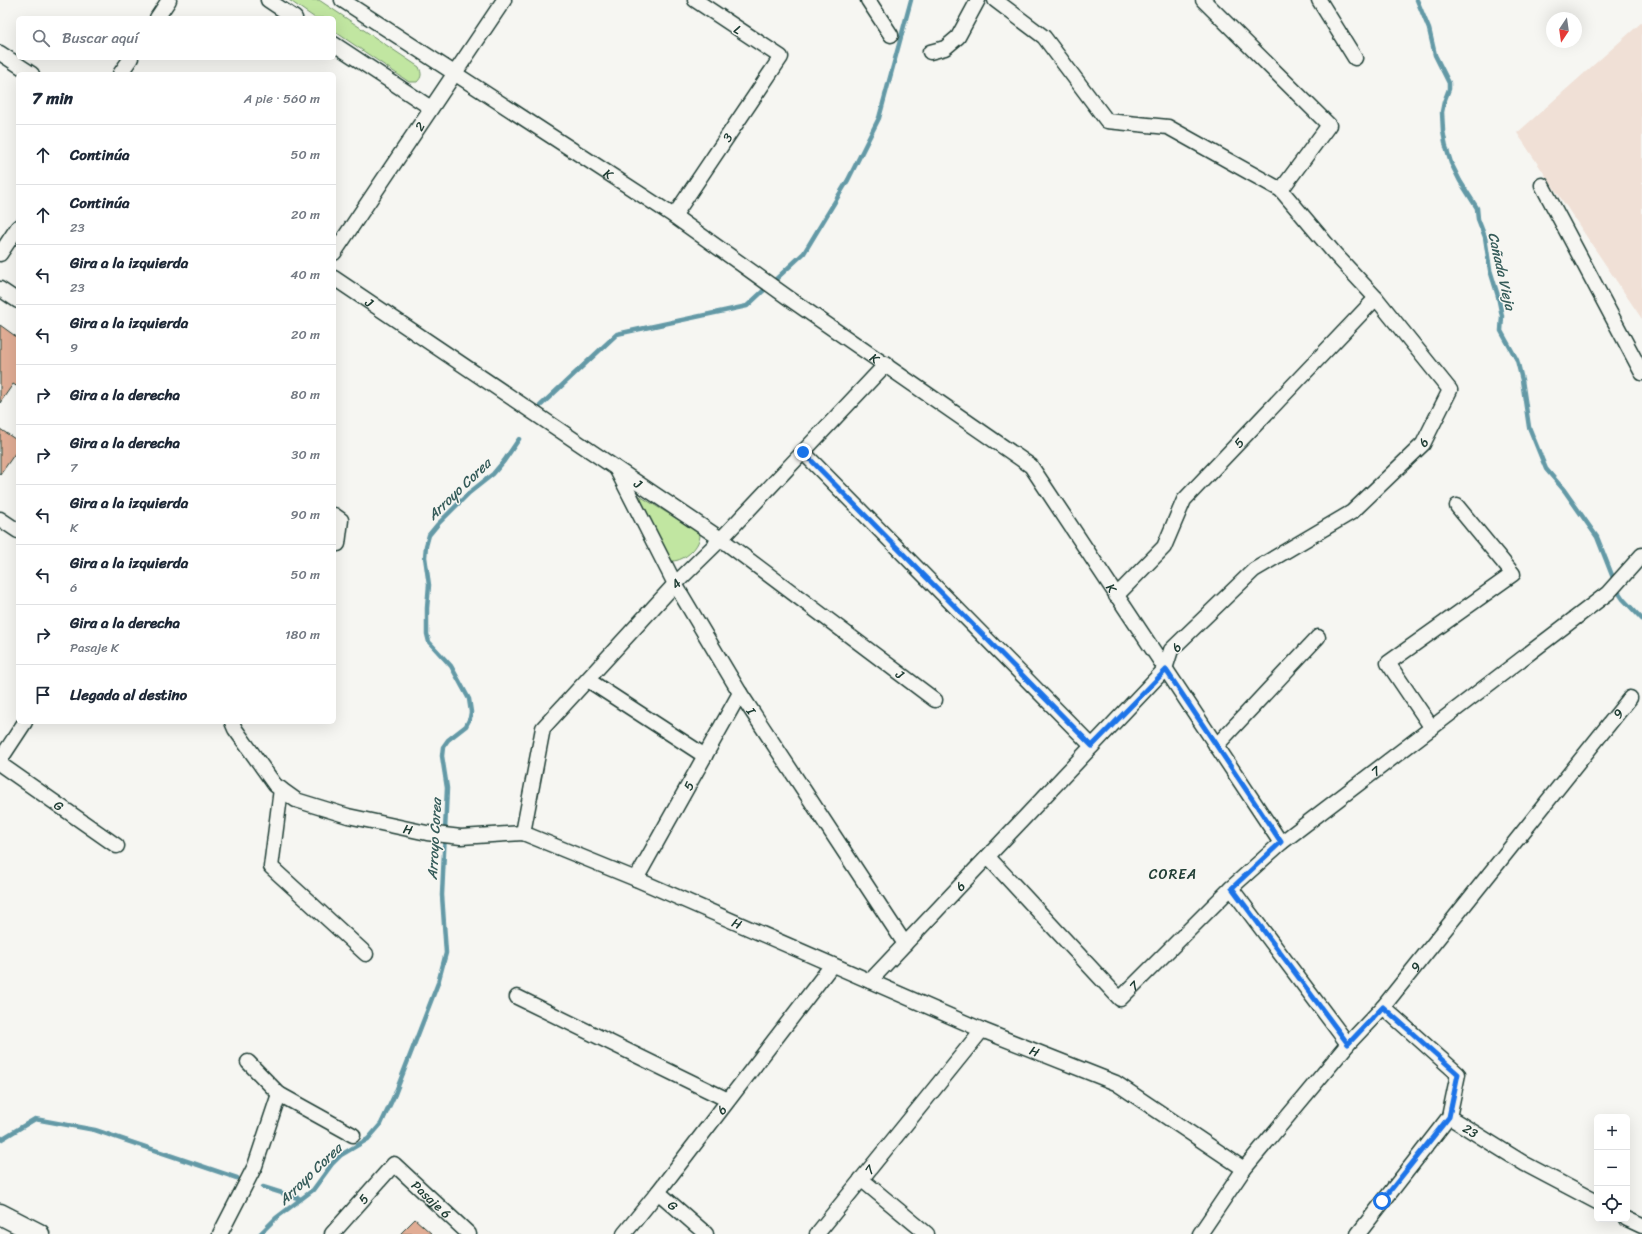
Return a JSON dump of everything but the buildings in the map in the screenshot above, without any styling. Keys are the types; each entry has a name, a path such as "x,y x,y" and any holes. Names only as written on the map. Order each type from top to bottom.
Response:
{"street":[{"path":"158,16 169,0"},
{"path":"268,0 292,16"},
{"name":"K","path":"342,0 674,216 790,299 886,364 1031,466 1281,842"},
{"name":"2","path":"336,250 504,0"},
{"name":"L","path":"695,0 781,58"},
{"path":"868,0 891,35"},
{"path":"930,52 945,48 958,37 978,0"},
{"path":"995,0 1044,37 1107,121 1168,127 1281,190 1335,254 1376,298"},
{"path":"1203,0 1329,125 1281,190"},
{"path":"1319,0 1354,58"},
{"path":"336,45 431,108"},
{"path":"0,53 29,72"},
{"name":"3","path":"674,216 781,58"},
{"path":"121,72 130,60"},
{"path":"1542,185 1642,374"},
{"path":"0,254 16,230"},
{"name":"J","path":"336,279 721,539 935,700"},
{"path":"0,289 16,300"},
{"name":"6","path":"870,981 1092,746 1166,670 1171,650 1254,570 1352,512 1424,444 1450,390 1376,298"},
{"name":"5","path":"1116,596 1164,547 1184,500 1376,298"},
{"name":"4","path":"523,833 543,728 675,584 721,539 886,364"},
{"path":"803,452 1092,746"},
{"name":"I","path":"616,468 675,584 740,693 905,944"},
{"path":"1432,728 1388,663 1514,574 1457,506"},
{"path":"336,516 341,520 338,544"},
{"path":"0,519 16,530"},
{"name":"7","path":"988,857 1120,999 1232,888 1281,842 1608,593 1642,556"},
{"path":"1216,746 1318,637"},
{"path":"588,680 705,756"},
{"name":"5","path":"636,879 740,693"},
{"name":"9","path":"1200,1234 1244,1169 1348,1044 1383,1007 1630,698"},
{"path":"0,760 23,724"},
{"name":"H","path":"233,724 275,785 296,800 348,816 427,833 460,837 523,833 636,879 982,1030 1116,1083 1244,1169"},
{"name":"G","path":"0,764 117,846"},
{"path":"281,789 271,867 366,954"},
{"path":"1232,888 1348,1044"},
{"name":"6","path":"624,1234 658,1192 832,965"},
{"path":"517,997 728,1100"},
{"name":"23","path":"1383,1007 1458,1074 1449,1117 1525,1164 1594,1200"},
{"name":"7","path":"816,1234 982,1030"},
{"path":"248,1062 279,1094 353,1135"},
{"path":"220,1234 255,1166 279,1094"},
{"path":"1358,1234 1449,1117"},
{"name":"5","path":"332,1234 394,1164"},
{"name":"Pasaje 6","path":"394,1164 470,1234"},
{"path":"861,1179 927,1234"},
{"name":"G","path":"658,1192 706,1234"},
{"path":"0,1214 39,1234"},
{"path":"1630,1220 1642,1226"}],"shaded area":[{"path":"1642,22 1642,319 1517,133"}],"green space":[{"path":"289,0 319,0 419,67 421,74 420,79 417,82 409,82 336,32 336,16 312,16"},
{"path":"638,495 700,533 698,543 687,556 672,561 668,557"}],"waterway":[{"path":"540,406 617,334 747,306 804,253 848,180 879,118 911,0"},
{"name":"Cañada Vieja","path":"1417,0 1429,29 1435,55 1449,83 1449,89 1442,112 1446,147 1451,163 1460,181 1477,208 1478,219 1485,237 1490,270 1502,316 1501,331 1517,360 1522,380 1529,427 1546,469 1564,490 1597,537 1619,593 1642,619"},
{"name":"Arroyo Corea","path":"260,1234 276,1218 313,1190 332,1164 341,1155 368,1139 381,1124 395,1094 438,983 446,953 442,895 447,788 442,756 443,747 448,740 466,726 471,712 469,699 451,666 429,642 427,634 429,585 425,557 426,546 429,535 438,524 469,493 493,474 519,439"},
{"path":"0,1140 35,1119 95,1130 237,1178"},
{"path":"263,1187 301,1199"}],"district":[{"name":"COREA","path":"1173,874"}],"route":[{"path":"803,452 1092,746 1166,670 1281,842 1232,888 1348,1044 1383,1007 1458,1074 1449,1117 1382,1201"}]}
